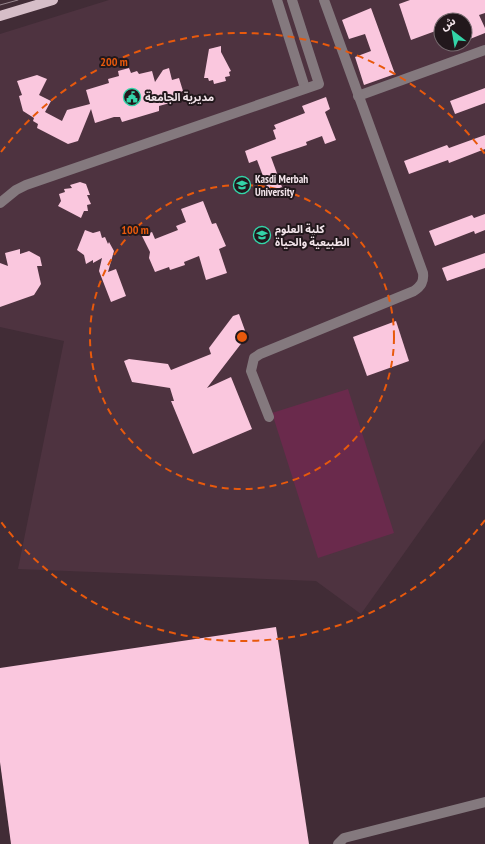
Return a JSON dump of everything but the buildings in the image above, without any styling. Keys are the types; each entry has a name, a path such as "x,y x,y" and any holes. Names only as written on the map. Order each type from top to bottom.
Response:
{"main road":[{"path":"0,16 53,0"}],"lane":[{"path":"277,0 305,88"},
{"path":"0,203 16,190 26,185 319,84 292,0"},
{"path":"268,417 251,371 254,358 260,354 414,291 421,286 424,280 423,273 324,0"},
{"path":"358,96 485,50"},
{"path":"338,844 344,838 485,802"}],"shaded area":[{"name":"Kasdi Merbah University","path":"109,0 485,0 485,439 361,614 316,581 18,569 64,341 0,327 0,34"},
{"path":"348,389 394,533 318,558 272,413"}],"tram line":[{"path":"0,5 18,0"}],"place":[{"name":"مديرية الجامعة","path":"132,97"},
{"name":"Kasdi Merbah University","path":"242,185"},
{"name":"كلية العلوم الطبيعية والحياة","path":"262,235"}]}
